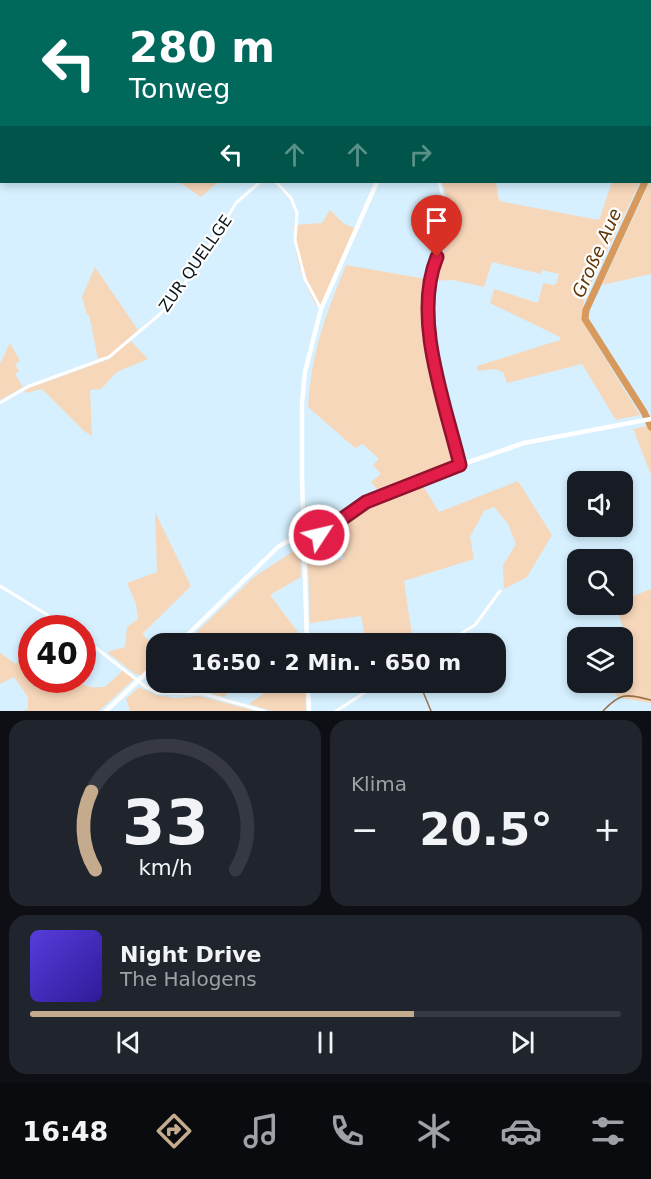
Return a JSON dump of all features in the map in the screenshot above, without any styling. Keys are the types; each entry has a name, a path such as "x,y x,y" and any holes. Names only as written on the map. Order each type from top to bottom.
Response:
{"street":[{"name":"ZUR QUELLGE","path":"0,404 29,386 116,353 174,299 236,203 259,183"},
{"path":"277,183 291,198 297,213 295,240 305,279 321,309"},
{"path":"307,633 302,479 302,403 305,372 321,309 377,183"},
{"path":"439,183 448,217 443,243 429,283 429,341 460,465"},
{"path":"189,633 278,548 290,540 325,533 366,502 524,443 651,419"},
{"path":"0,586 48,615"},
{"path":"463,633 475,626 500,591"},
{"path":"96,648 146,687 158,693 204,694 264,711"},
{"path":"106,711 146,673"},
{"path":"308,693 309,711"},
{"path":"336,711 364,693"}],"shaded area":[{"path":"180,183 217,183 201,197"},
{"path":"442,183 496,183 499,201 599,220 612,183 640,183 586,294 583,310 587,329 640,415 616,420 582,364 507,383 503,372 495,369 478,371 477,366 560,340 560,337 490,303 494,289 538,303 543,283 556,284 559,274 542,270 541,274 492,262 484,287 453,280 431,281 448,242 450,211"},
{"path":"649,183 651,183 651,274 602,285"},
{"path":"330,210 344,224 355,228 321,305 316,305 299,266 294,225 322,223"},
{"path":"346,265 426,279 426,340 456,459 452,465 380,493 371,482 381,474 373,465 379,459 363,444 355,448 308,407 316,351"},
{"path":"95,267 138,330 110,355 98,359 89,315 87,315 82,297"},
{"path":"130,340 148,359 117,372 101,389 90,390 92,436 84,431 42,389 26,393 24,390 109,359"},
{"path":"10,343 20,361 15,364 19,371 15,374 23,387 0,400 0,364"},
{"path":"651,425 651,475 633,429"},
{"path":"518,481 552,535 527,577 504,589 503,565 516,544 508,524 494,507 484,511 470,537 474,559 404,581 412,633 364,633 361,616 310,623 308,564 343,559 342,542 339,542 337,531 366,509 422,484 439,512"},
{"path":"155,512 191,586 142,634 146,638 146,671 141,675 135,674 107,652 125,647 127,627 138,619 136,604 127,583 157,572"},
{"path":"300,549 301,577 270,595 298,633 195,633 254,577"},
{"path":"651,589 651,703 615,695 616,693 633,693 633,627 623,627 619,615 633,615 633,596"},
{"path":"0,653 16,664 18,662 18,683 14,677 0,684"},
{"path":"123,670 134,679 99,711 23,711 28,709 28,697 25,693 96,693 96,687 105,687"},
{"path":"139,687 146,690 146,693 175,698 199,696 256,711 130,711 126,699"},
{"path":"209,693 227,693 224,697"},
{"path":"264,693 305,693 306,711 272,711 249,704"}],"waterway":[{"name":"Große Aue","path":"645,183 586,310 585,319 644,412 651,427"},
{"path":"424,693 431,711"},
{"path":"603,711 615,700 624,696 651,700"}],"route":[{"path":"319,535 325,533 366,502 460,465 429,341 429,283 437,257"}]}
